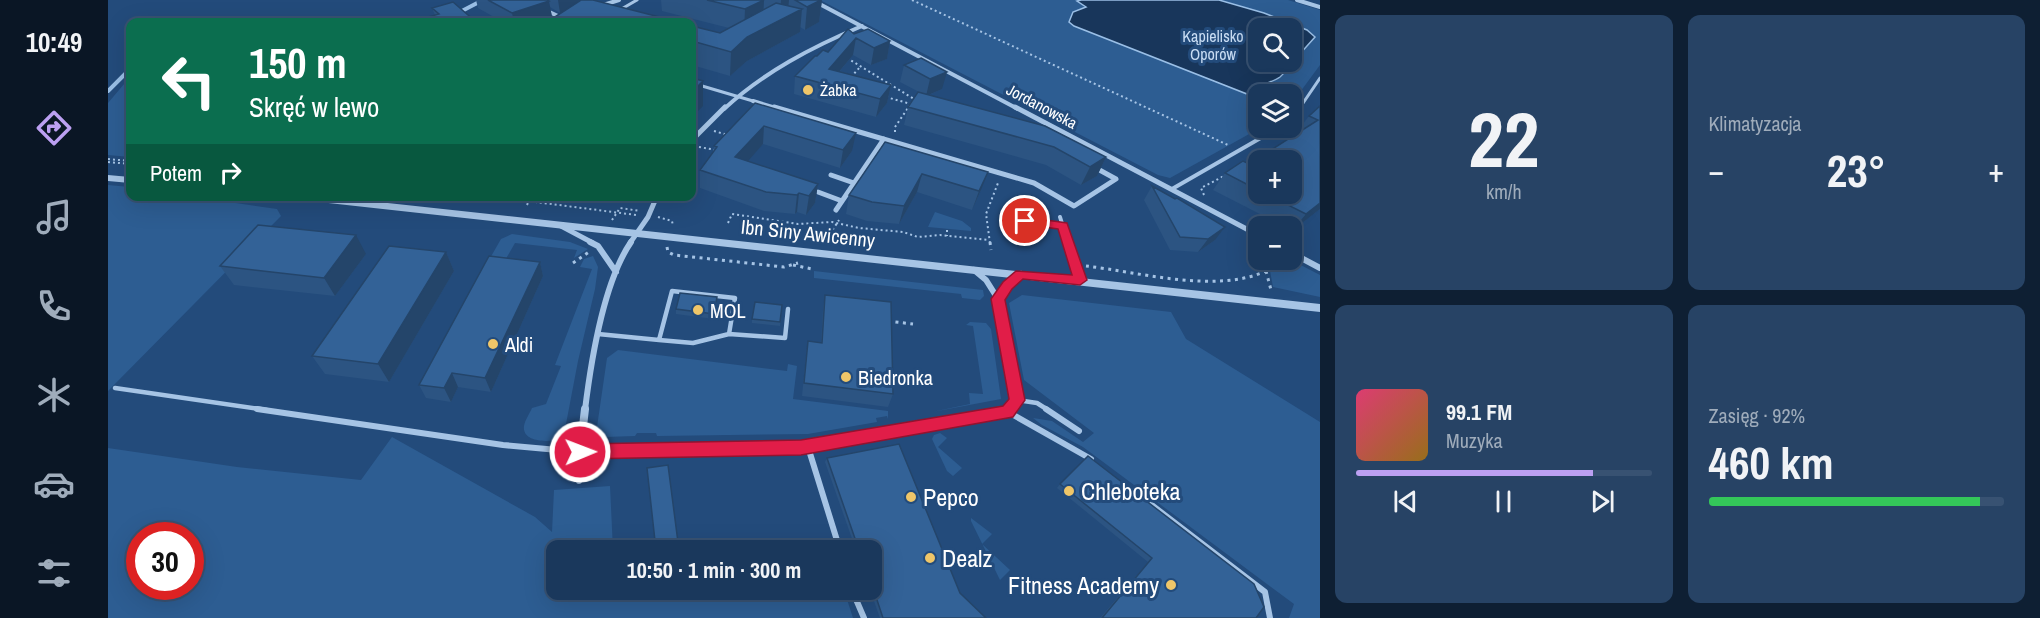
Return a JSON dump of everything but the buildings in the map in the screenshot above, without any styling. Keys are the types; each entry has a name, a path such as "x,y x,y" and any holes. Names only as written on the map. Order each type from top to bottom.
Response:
{"street":[{"path":"591,8 619,0"},
{"name":"Jordanowska","path":"812,0 1059,133 1248,230"},
{"path":"1297,0 1320,7"},
{"path":"536,4 560,17 570,14"},
{"path":"696,136 736,96 796,56 862,26"},
{"path":"753,100 1034,183 1074,206 1116,179 1086,162"},
{"path":"836,210 887,140"},
{"path":"831,175 854,183"},
{"path":"108,178 126,180"},
{"path":"818,192 842,201"},
{"name":"Ibn Siny Awicenny","path":"338,201 1080,280 1320,308"},
{"path":"655,201 648,217 634,233 616,272 598,334 587,392 580,452 808,447 1008,412 1017,400 998,299 986,280 973,269"},
{"path":"557,225 598,246 616,272"},
{"path":"1302,258 1320,268"},
{"path":"998,299 1007,286 1021,274"}],"lane":[{"path":"624,15 615,13 638,0"},
{"path":"1302,104 1320,78"},
{"path":"696,84 753,100"},
{"path":"1172,189 1260,138"},
{"path":"1060,216 1080,280"},
{"path":"1025,221 1063,226"},
{"path":"659,339 672,291 735,298 729,334"},
{"path":"598,334 693,343 729,334 785,338 788,309"},
{"path":"115,388 503,445 580,452 579,481"},
{"path":"1017,400 1037,403 1079,430"},
{"path":"1008,412 1080,451 1099,465"},
{"path":"808,447 837,540"},
{"path":"1127,487 1252,580 1265,592 1270,618"},
{"path":"856,600 864,618"}],"path":[{"path":"912,0 1238,150"},
{"path":"844,56 915,98 887,140"},
{"path":"849,79 861,66"},
{"path":"881,96 911,104"},
{"path":"698,146 714,152 730,135 712,130"},
{"path":"108,160 126,162"},
{"path":"1242,166 1248,163"},
{"path":"1212,199 1203,195 1201,188 1235,171"},
{"path":"989,181 999,184 986,214 991,250"},
{"path":"506,201 638,215"},
{"path":"616,214 620,208 641,212"},
{"path":"728,223 732,214 798,224 832,222 859,228 903,232 918,237 947,236 989,240"},
{"path":"659,218 672,221 673,226"},
{"path":"946,230 947,236"},
{"path":"667,242 668,252 674,255 784,267 807,261"},
{"path":"573,263 594,248"},
{"path":"793,264 812,269"},
{"path":"1075,266 1099,267 1122,273 1233,282 1266,271 1271,293"},
{"path":"887,321 913,324"}],"green space":[{"name":"Kąpielisko Oporów","path":"820,0 1288,0 1320,10 1320,65 1302,89 1302,84 1248,84 1248,135 1170,178 1158,175"},
{"path":"126,82 126,157 108,155 108,103"},
{"path":"108,185 126,187 126,201 222,201 277,209 281,216 108,391"},
{"path":"935,212 962,221 971,228 971,231 928,227"},
{"path":"512,234 570,242 588,249 574,258 577,250 515,243 500,269 485,267 501,239"},
{"path":"593,256 598,267 595,289 566,424 563,430 556,435 556,440 536,440 527,435 524,426 532,408 546,404 561,366 555,365 592,269 580,267 584,259"},
{"path":"1302,266 1320,275 1320,297 1273,287 1270,270 1302,270"},
{"path":"814,271 983,290 984,296 980,300 962,298 961,294 814,278"},
{"path":"1022,295 1171,312 1186,339 1320,422 1320,618 1289,618 1294,604 1083,447 1033,418 1052,421 1083,442 1094,433 1024,380 1009,303"},
{"path":"970,322 986,323 991,329 1001,399 932,412 970,404 969,393 983,394 973,326 966,325"},
{"path":"618,350 787,371 788,364 797,366 793,399 888,411 888,419 887,416 876,418 877,422 808,434 657,436 656,433 637,433 635,436 605,437 599,434 597,427 607,358"},
{"path":"940,433 947,438 938,447 962,468 953,476 947,471 932,439 934,435"},
{"path":"392,437 535,517 552,532 554,490 610,486 613,540 546,540 546,600 847,600 853,618 108,618 108,448 237,467 361,480"},
{"path":"971,518 992,534 982,544 971,521"},
{"path":"983,545 1010,570 1000,580"}],"shaded area":[{"path":"1219,0 1264,13 1277,18 1248,18 1248,72 1285,72 1266,84 1248,84 1247,94 1074,26 1069,22 1073,12 1086,7 1077,1"},
{"path":"1302,28 1315,37 1302,52"}],"waterway":[{"path":"458,13 483,0"},
{"path":"108,91 126,73"}],"place":[{"name":"Żabka","path":"808,90"},
{"name":"MOL","path":"698,310"},
{"name":"Aldi","path":"493,344"},
{"name":"Biedronka","path":"846,377"},
{"name":"Chleboteka","path":"1069,491"},
{"name":"Pepco","path":"911,497"},
{"name":"Dealz","path":"930,558"},
{"name":"Fitness Academy","path":"1171,585"}],"route":[{"path":"580,452 801,447 1008,412 1017,400 998,299 1007,286 1021,274 1080,280 1063,226 1025,221"}]}
